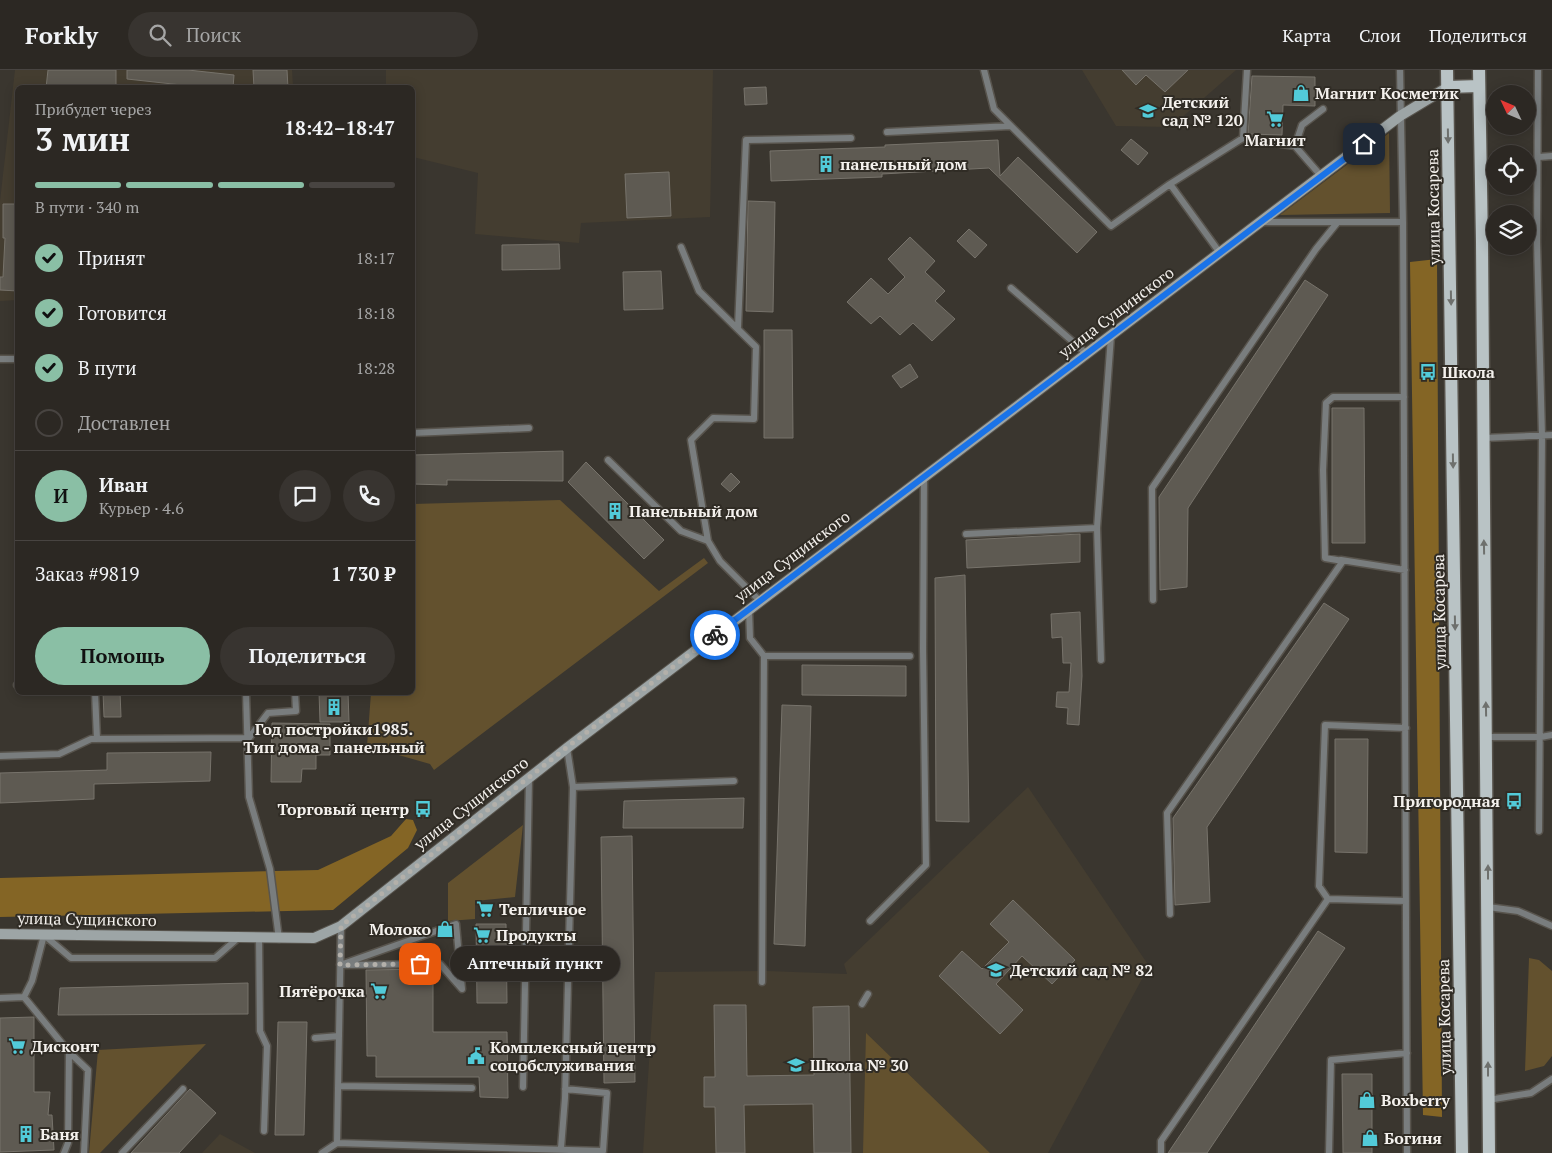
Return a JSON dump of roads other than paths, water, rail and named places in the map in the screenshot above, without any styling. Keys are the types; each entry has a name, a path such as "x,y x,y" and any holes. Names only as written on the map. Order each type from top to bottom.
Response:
{"main road":[{"name":"улица Косарева","path":"1447,70 1462,1153"},
{"path":"1479,70 1487,737 1489,1153"},
{"name":"улица Сущинского","path":"1448,87 1479,86"}],"street":[{"name":"улица Сущинского","path":"0,934 278,939 314,938 341,926 566,748 749,609 1322,177 1400,116 1448,87"}],"lane":[{"path":"984,70 994,109 1111,226 1170,184 1243,138 1294,146 1322,177"},
{"path":"1243,138 1247,70"},
{"path":"1400,70 1403,222 1408,1153"},
{"path":"1538,70 1539,157 1537,242 1542,436 1539,831"},
{"path":"1294,146 1302,126 1323,109"},
{"path":"887,132 1011,126"},
{"path":"738,327 746,140 851,138"},
{"path":"1539,157 1552,156"},
{"path":"1170,184 1220,253"},
{"path":"1262,222 1403,222"},
{"path":"1153,600 1152,488 1316,249 1337,223"},
{"path":"681,247 699,291 738,327 756,347 754,419 713,418 691,440 708,541 720,561 760,601"},
{"path":"1011,288 1087,354"},
{"path":"1101,660 1097,528 1111,336"},
{"path":"0,359 15,359"},
{"path":"1404,397 1332,397 1326,404 1323,470 1325,558 1405,570"},
{"path":"415,433 529,428"},
{"path":"1483,438 1552,435"},
{"path":"608,460 681,531 708,541"},
{"path":"870,921 926,865 924,477"},
{"path":"966,534 1097,528"},
{"path":"1170,914 1167,813 1343,561"},
{"path":"749,609 750,638 764,656 762,982"},
{"path":"764,656 910,656"},
{"path":"95,695 97,738"},
{"path":"246,695 249,738 249,797 270,869 278,939"},
{"path":"249,738 268,713 296,712 295,695"},
{"path":"1328,899 1320,886 1325,726 1406,728"},
{"path":"1487,737 1541,737 1552,735"},
{"path":"0,756 59,754 97,738 249,738"},
{"path":"561,1148 565,1089 573,788 566,748"},
{"path":"523,1087 529,779"},
{"path":"573,788 734,781"},
{"path":"1328,899 1406,901"},
{"path":"1161,1153 1161,1141 1328,899"},
{"path":"1488,907 1518,911 1552,926"},
{"path":"456,924 462,989 440,964 340,965 456,924"},
{"path":"337,1143 341,926"},
{"path":"24,997 32,981 44,935 71,958 215,958 238,938"},
{"path":"258,938 260,1031 267,1046 264,1131"},
{"path":"862,1004 868,994"},
{"path":"0,998 24,997"},
{"path":"24,997 69,1052 88,1070 84,1153"},
{"path":"315,1038 339,1036"},
{"path":"64,1153 68,1143 69,1052"},
{"path":"1329,1153 1331,1060 1407,1053"},
{"path":"1488,1100 1531,1093 1552,1079"},
{"path":"1543,1085 1552,1087"},
{"path":"338,1086 472,1088"},
{"path":"122,1153 183,1089"},
{"path":"323,1153 337,1143 561,1148 603,1151 607,1093 565,1089"}],"place":[{"name":"Магнит Косметик","path":"1301,93"},
{"name":"Детский сад № 120","path":"1148,111"},
{"name":"Магнит","path":"1275,119"},
{"name":"панельный дом","path":"826,164"},
{"name":"Школа","path":"1428,372"},
{"name":"Панельный дом","path":"615,511"},
{"name":"Год постройки1985. Тип дома - панельный","path":"334,707"},
{"name":"Пригородная","path":"1514,801"},
{"name":"Торговый центр","path":"423,809"},
{"name":"Тепличное","path":"485,909"},
{"name":"Молоко","path":"445,929"},
{"name":"Продукты","path":"482,935"},
{"name":"Аптечный пункт","path":"420,964"},
{"name":"Детский сад № 82","path":"996,970"},
{"name":"Пятёрочка","path":"379,991"},
{"name":"Дисконт","path":"17,1046"},
{"name":"Комплексный центр соцобслуживания","path":"476,1056"},
{"name":"Школа № 30","path":"796,1065"},
{"name":"Boxberry","path":"1367,1100"},
{"name":"Баня","path":"26,1134"},
{"name":"Богиня","path":"1370,1138"}]}
